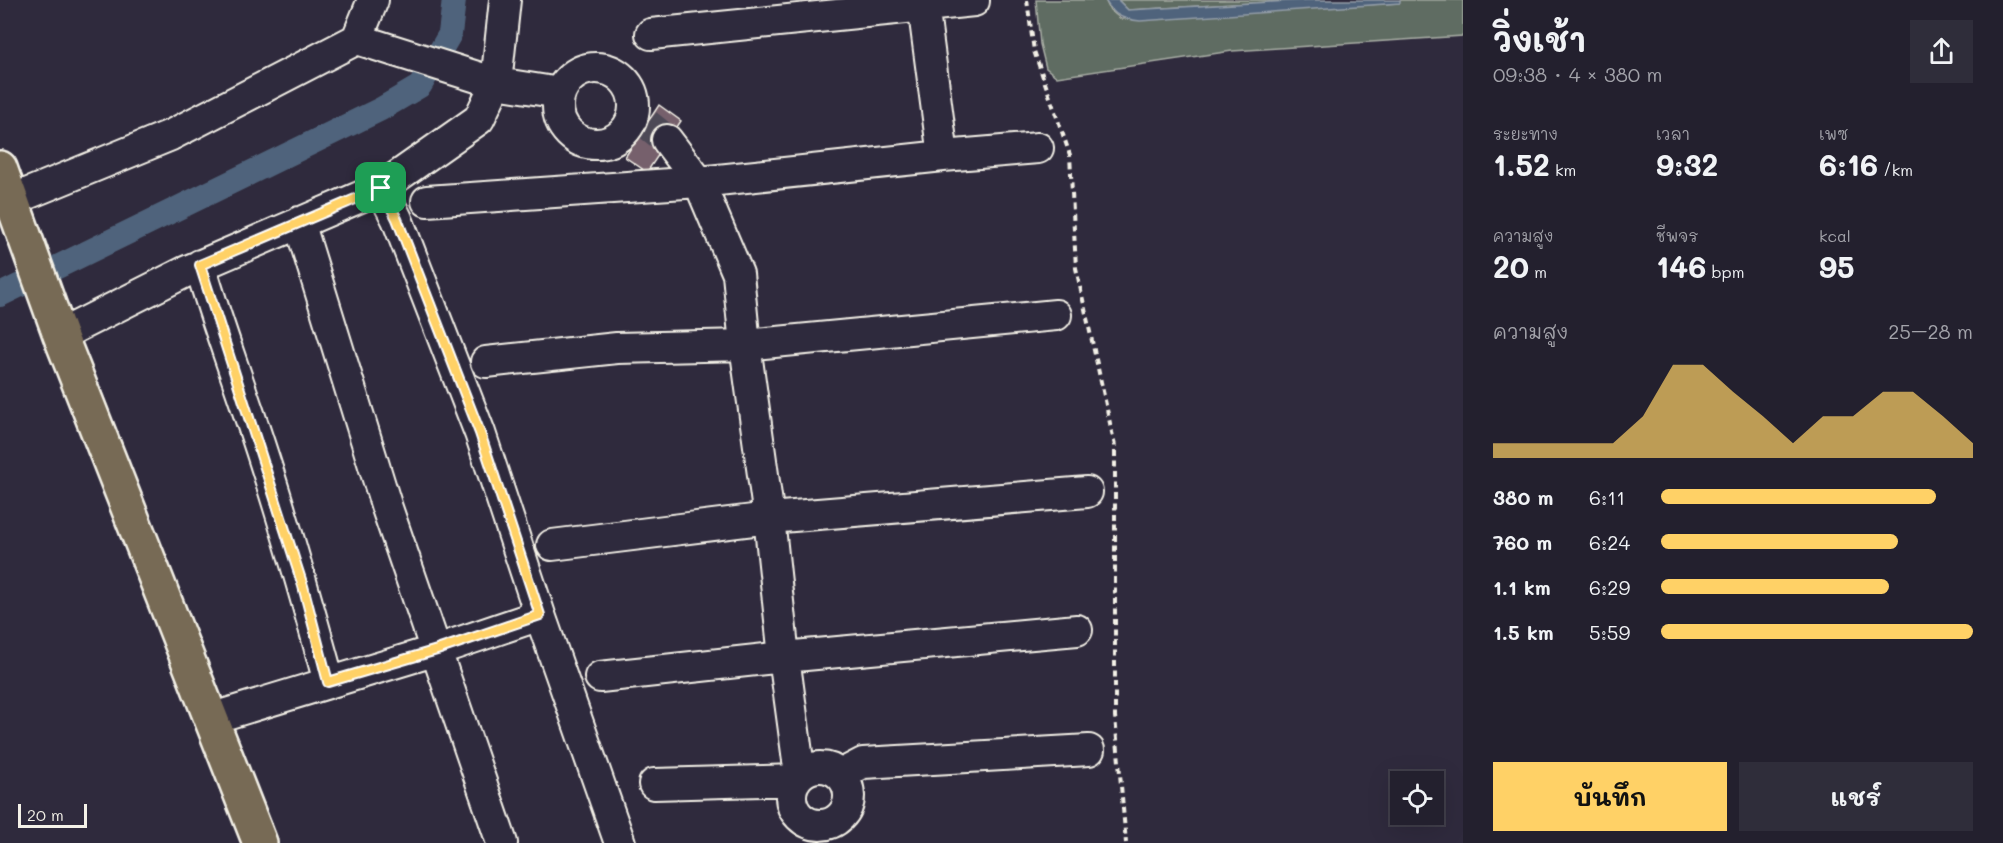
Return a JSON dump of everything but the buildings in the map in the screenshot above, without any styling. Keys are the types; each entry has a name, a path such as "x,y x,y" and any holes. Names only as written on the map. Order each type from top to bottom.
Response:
{"main road":[{"path":"0,168 56,323 213,718 260,843"}],"street":[{"path":"13,205 171,135 357,39 373,0"},
{"path":"56,323 381,188 479,119 496,84 505,0"},
{"path":"651,34 974,1"},
{"path":"923,5 943,156"},
{"path":"357,39 496,84 560,93"},
{"path":"650,126 626,130 610,142 598,145 585,143 574,138 565,129 559,117 557,105 560,93 566,82 582,71 600,68 613,71 623,79 631,89 634,101 650,126 699,182 738,274 745,345 770,519 798,778"},
{"path":"427,201 699,182 1038,148"},
{"path":"381,188 397,219 480,433 540,615 620,843"},
{"path":"299,222 387,508 502,843"},
{"path":"200,265 300,576 328,682"},
{"path":"486,362 616,348 745,345 1056,315"},
{"path":"552,545 770,519 1087,492"},
{"path":"213,718 437,650 540,615"},
{"path":"600,677 784,657 1077,630"},
{"path":"840,775 863,763 1089,750"},
{"path":"813,767 823,767 840,775 846,782 850,798 843,814 828,825 819,825 802,819 791,804 791,794 798,778 813,767"},
{"path":"654,784 798,778"},
{"path":"843,814 851,843"}],"path":[{"path":"1027,0 1034,51 1070,155 1076,268 1115,446 1115,716 1126,843"}],"green space":[{"path":"1036,0 1105,0 1110,10 1121,19 1399,3 1400,0 1463,0 1463,36 1232,51 1057,77 1046,68 1040,44"},
{"path":"1118,0 1307,0 1128,10"}],"water":[{"path":"1105,0 1118,0 1128,10 1307,0 1400,0 1400,3 1140,21 1119,16"}],"waterway":[{"path":"0,295 381,109 420,86 450,34 454,0"}],"tunnel":[{"path":"647,124 667,140"}],"route":[{"path":"381,188 397,219 480,433 540,615 437,650 328,682 303,586 248,408 219,328 200,265 381,188"}]}
